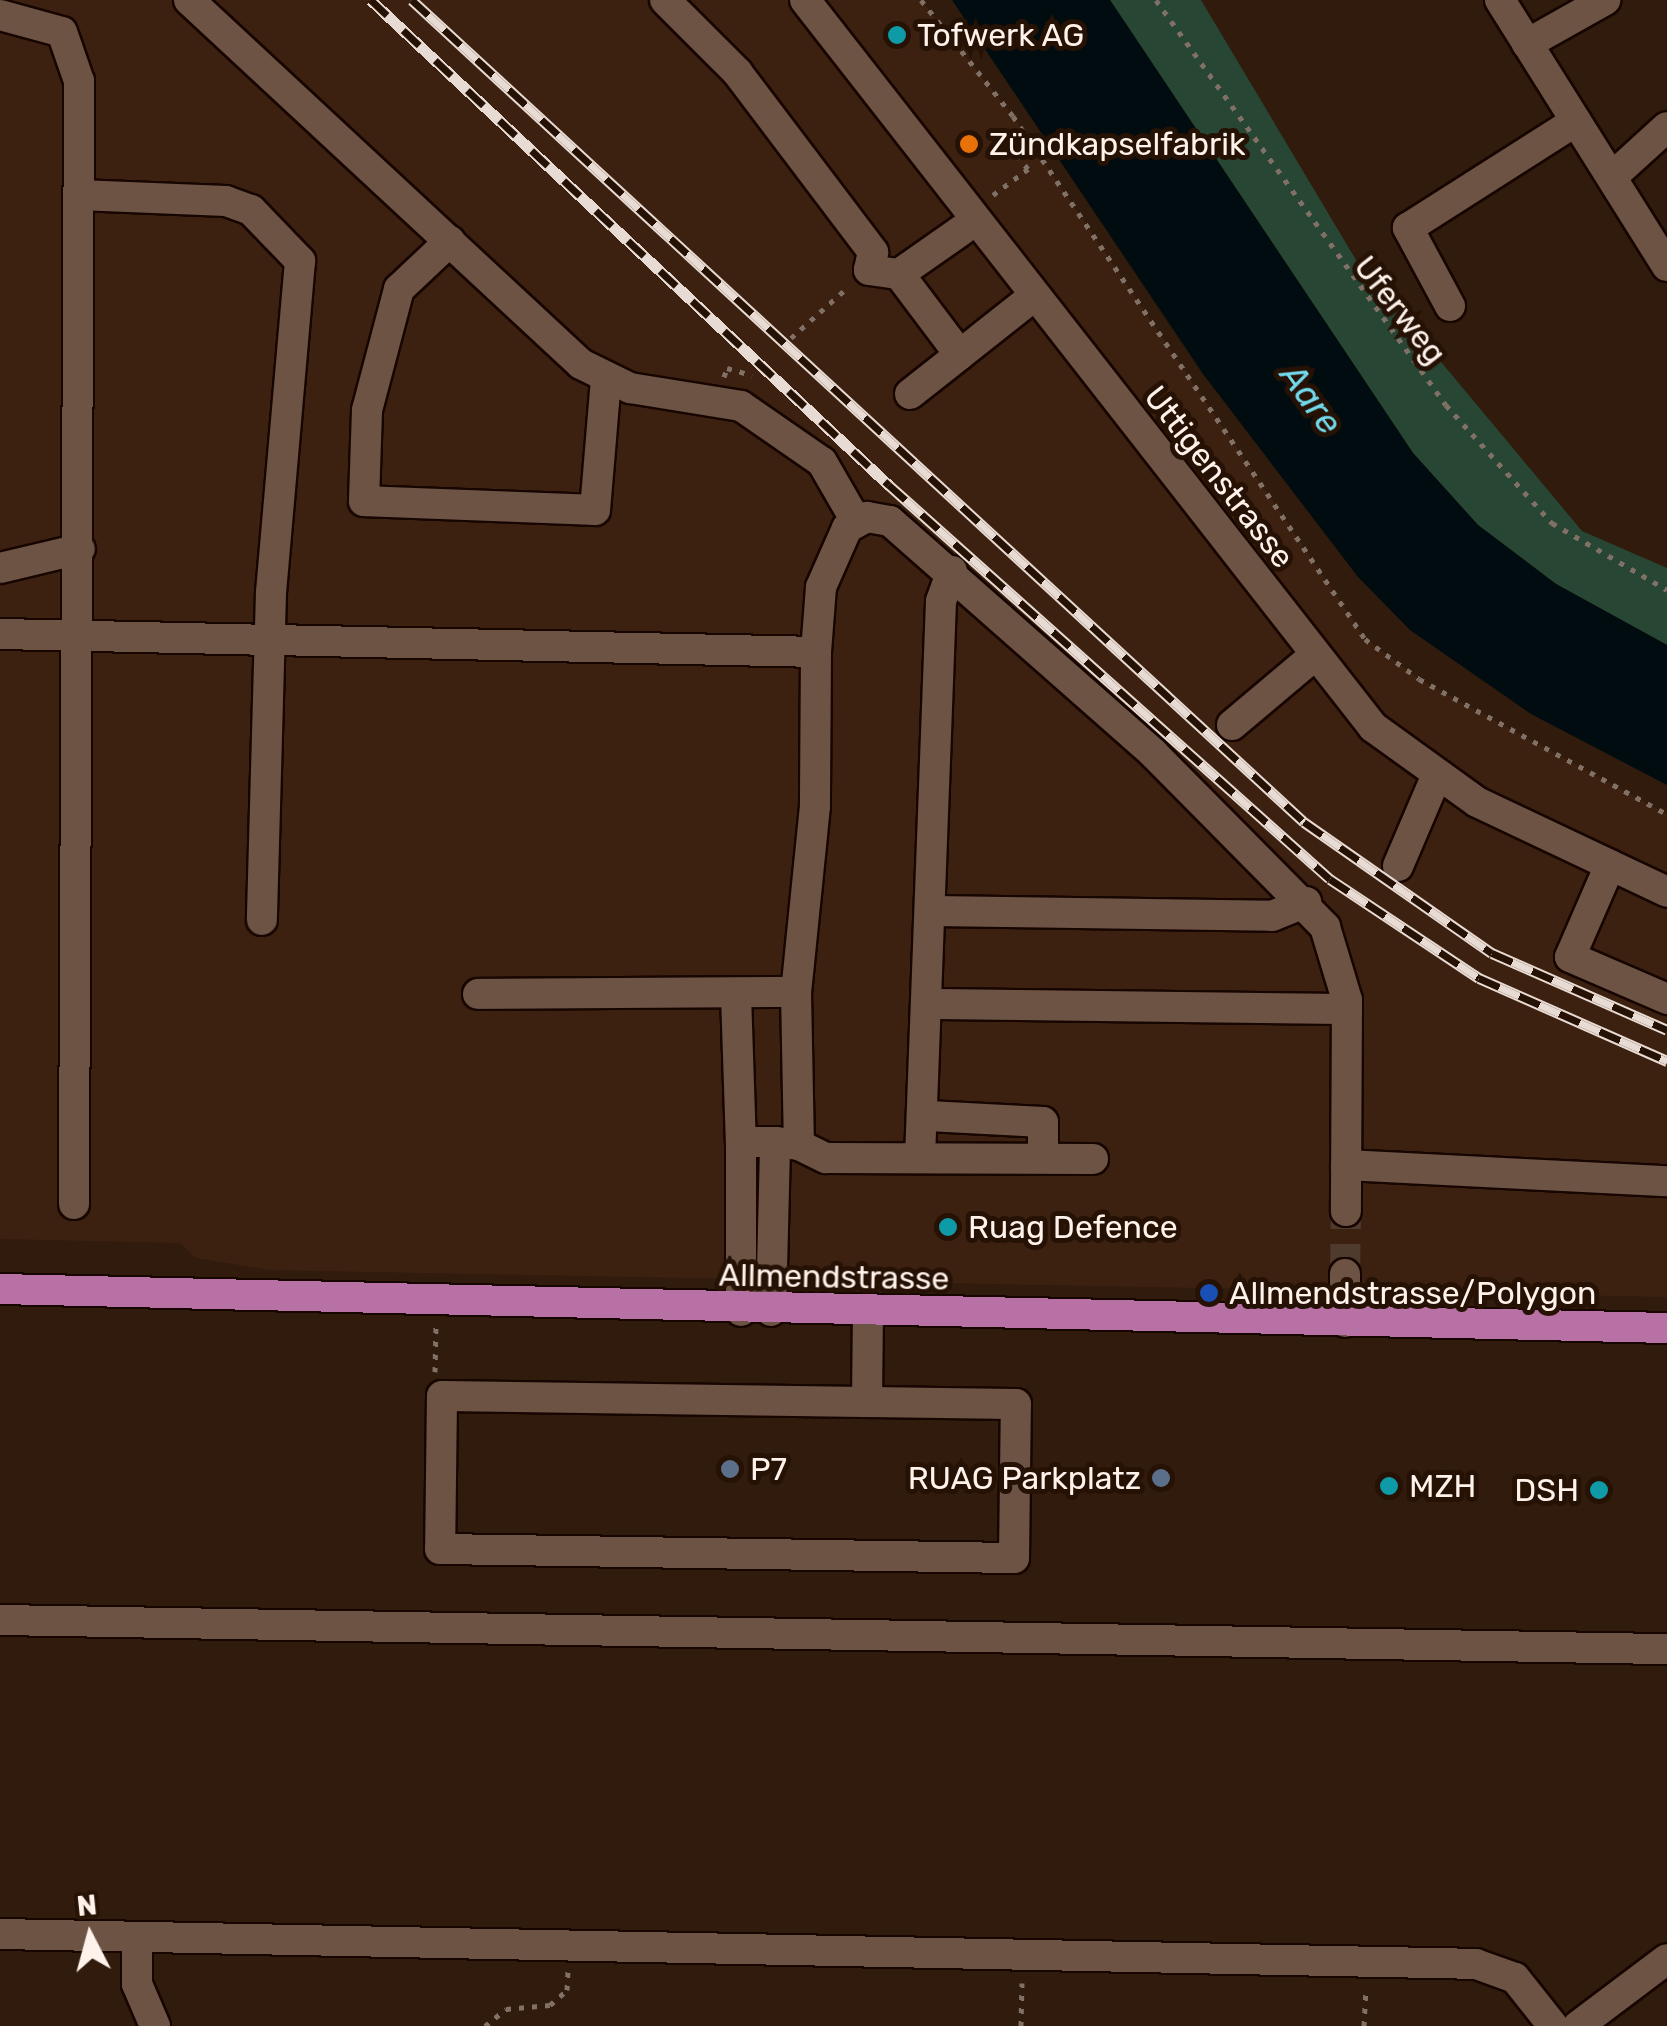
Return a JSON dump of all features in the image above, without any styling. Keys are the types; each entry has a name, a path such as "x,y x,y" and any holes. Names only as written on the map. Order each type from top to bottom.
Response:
{"main road":[{"name":"Allmendstrasse","path":"0,1289 436,1305 1667,1328"}],"street":[{"path":"190,0 606,380 740,406 822,462 856,520"},
{"path":"665,0 736,72 862,237 884,272 960,355"},
{"name":"Uttigenstrasse","path":"806,0 983,208 1034,296 1373,727 1436,777 1667,892"},
{"path":"1500,0 1667,266"},
{"path":"1527,44 1605,0"},
{"path":"0,15 51,24 71,44 79,195 80,549 74,1204"},
{"path":"1450,306 1408,228 1576,121"},
{"path":"1612,177 1667,127"},
{"path":"79,195 226,201 251,210 300,260 269,641 262,920"},
{"path":"884,272 983,208"},
{"path":"450,240 399,289 366,410 364,501 595,510 606,380"},
{"path":"910,394 1034,296"},
{"path":"856,520 890,521 952,571 1306,902 1339,958 1347,1009 1346,1211"},
{"path":"756,1311 787,1143 796,992 815,806 816,652 821,587 856,520"},
{"path":"0,568 80,549"},
{"path":"920,1158 928,1116 941,600 952,571"},
{"path":"0,634 816,652"},
{"path":"1232,725 1314,656"},
{"path":"1398,866 1436,777"},
{"path":"1610,865 1570,957 1667,999"},
{"path":"934,911 1272,916 1306,902"},
{"path":"478,994 796,992"},
{"path":"736,995 741,1142 756,1311"},
{"path":"932,1004 1347,1009"},
{"path":"928,1116 1043,1122 1043,1158"},
{"path":"741,1142 787,1143 826,1158 1093,1159"},
{"path":"1346,1165 1667,1181"},
{"path":"1344,1322 1345,1274"},
{"path":"867,1402 868,1313"},
{"path":"442,1396 867,1402 1016,1404 1014,1558 440,1549 442,1396"},
{"path":"0,1620 1667,1649"},
{"path":"0,1934 1366,1962 1496,1969 1528,1990 1553,2026"},
{"path":"137,1938 137,1984 155,2026"},
{"path":"1578,2026 1667,1959"}],"path":[{"path":"921,0 1038,153 1365,638 1419,679 1667,814"},
{"name":"Uferweg","path":"1156,0 1356,290 1493,460 1552,523 1667,590"},
{"path":"983,208 1028,169 1014,151 1038,153"},
{"path":"791,338 884,272"},
{"path":"436,1305 442,1396"},
{"path":"485,2026 506,2009 546,2008 563,1996 569,1948"},
{"path":"1021,2026 1023,1955"},
{"path":"1364,2026 1366,1962"}],"shaded area":[{"path":"0,0 921,0 1013,116 1365,638 1419,679 1667,814 1667,1297 270,1270 196,1258 180,1243 0,1239"}],"green space":[{"path":"1110,0 1201,0 1356,260 1582,531 1667,568 1667,645 1556,584 1478,525 1413,453"}],"water":[{"name":"Aare","path":"952,0 1110,0 1413,453 1478,525 1556,584 1667,645 1667,785 1531,714 1410,630 1358,577 1203,374"}],"tunnel":[{"path":"1345,1274 1346,1211"}],"railway":[{"path":"371,0 889,485 1330,879 1479,978 1667,1061"},
{"path":"412,0 1304,822 1492,953 1667,1030"}],"place":[{"name":"Tofwerk AG","path":"897,35"},
{"name":"Zündkapselfabrik","path":"969,144"},
{"name":"Ruag Defence","path":"948,1227"},
{"name":"Allmendstrasse/Polygon","path":"1209,1293"},
{"name":"P7","path":"730,1469"},
{"name":"RUAG Parkplatz","path":"1161,1478"},
{"name":"MZH","path":"1389,1486"},
{"name":"DSH","path":"1599,1490"}]}
